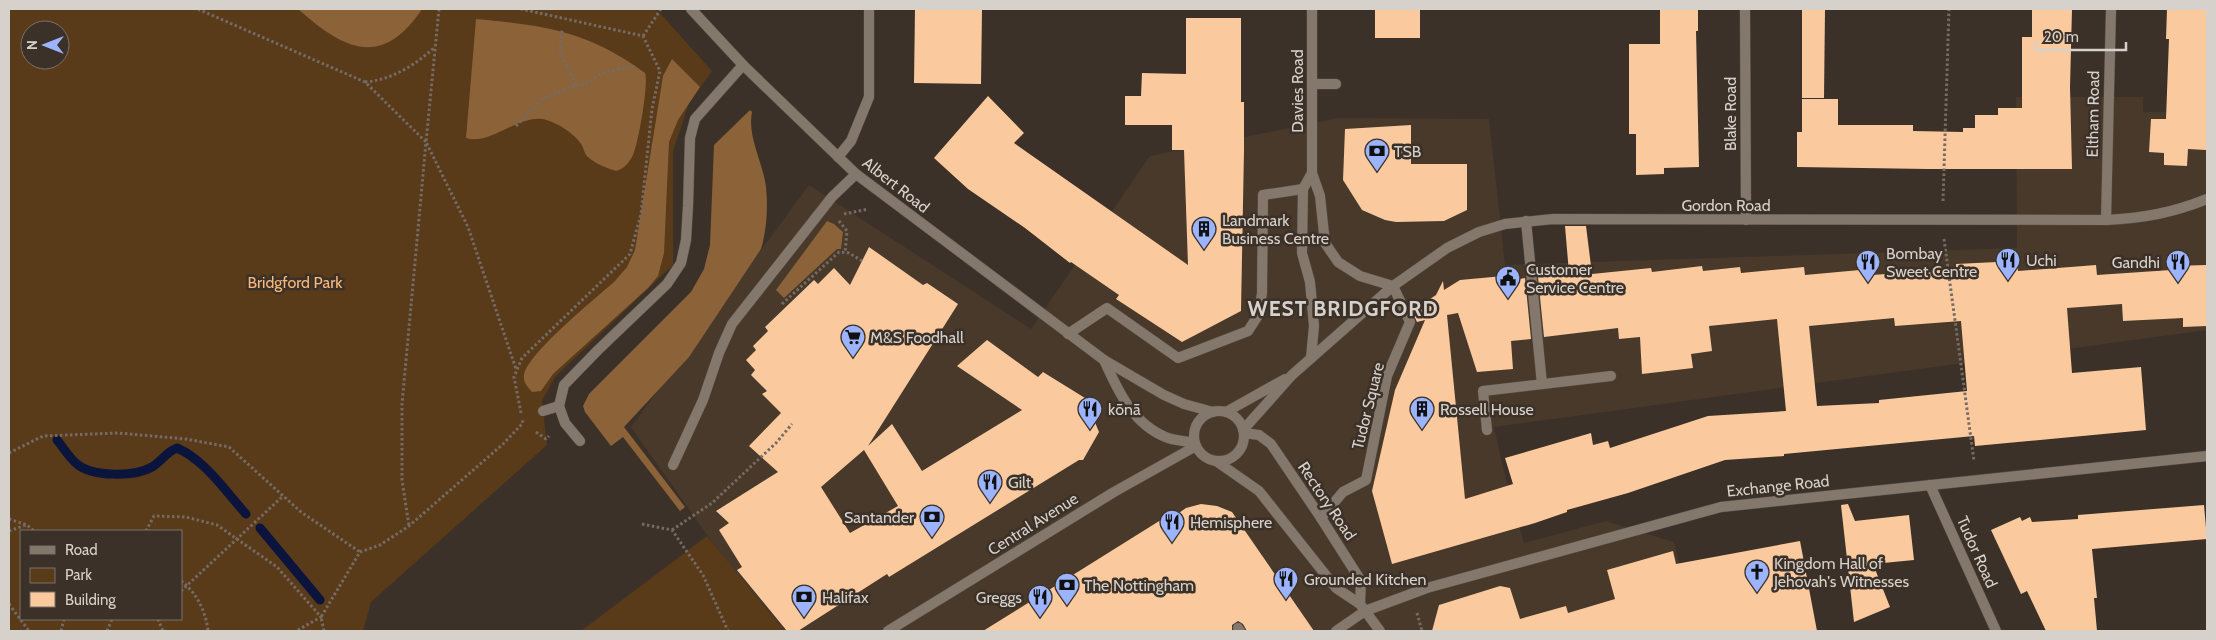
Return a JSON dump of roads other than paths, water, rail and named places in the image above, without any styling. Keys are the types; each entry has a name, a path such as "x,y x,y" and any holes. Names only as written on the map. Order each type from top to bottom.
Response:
{"street":[{"name":"Albert Road","path":"691,9 743,65 856,174 1104,360 1164,395 1184,404 1212,412"},
{"path":"838,156 851,141 869,97 869,9"},
{"name":"Davies Road","path":"1312,9 1312,173 1320,196 1326,243 1338,262 1360,276 1393,286"},
{"name":"Blake Road","path":"1745,9 1746,220"},
{"name":"Eltham Road","path":"2106,220 2111,9"},
{"path":"580,441 565,423 559,406 564,385 667,284 681,263 686,240 690,138 695,119 743,65"},
{"path":"1312,84 1336,84"},
{"name":"Davies Road","path":"1312,173 1303,190 1302,254 1310,282 1314,326 1312,358"},
{"path":"673,466 703,400 719,352 732,324 832,197 856,174"},
{"path":"1068,334 1106,308 1178,358 1248,331 1259,314 1262,293 1263,195 1303,190"},
{"name":"Gordon Road","path":"1244,432 1292,375 1393,286 1455,244 1495,227 1553,219 2106,220 2152,217 2179,211 2207,199"},
{"path":"1526,222 1542,384"},
{"name":"Tudor Square","path":"1321,518 1344,492 1366,480 1387,376 1410,322 1393,286"},
{"path":"1104,360 1121,398 1136,416 1168,438 1196,444"},
{"name":"Gordon Road","path":"1226,412 1292,375"},
{"path":"1487,430 1483,391 1611,376"},
{"path":"543,411 559,406"},
{"path":"1216,461 1231,458 1242,448 1244,432 1237,418 1226,412 1212,412 1205,415 1196,427 1196,444 1201,454 1216,461 1259,491 1336,588 1363,608 1380,631"},
{"name":"Rectory Road","path":"1244,432 1259,435 1271,444 1362,581 1363,608"},
{"name":"Central Avenue","path":"888,631 1114,492 1196,444"},
{"name":"Exchange Road","path":"1336,631 1363,608 1427,588 1721,506 2207,456"},
{"name":"Tudor Road","path":"1930,485 1996,631"}],"waterway":[{"path":"57,440 77,464 93,471 114,474 135,473 145,470 155,465 177,448 187,453 206,468 246,514"},
{"path":"260,528 320,600"}],"place":[{"name":"TSB","path":"1377,172"},
{"name":"Landmark Business Centre","path":"1204,250"},
{"name":"Uchi","path":"2008,281"},
{"name":"Bombay Sweet Centre","path":"1868,283"},
{"name":"Gandhi","path":"2178,283"},
{"name":"Customer Service Centre","path":"1508,299"},
{"name":"M&S Foodhall","path":"853,358"},
{"name":"kōnā","path":"1090,430"},
{"name":"Rossell House","path":"1422,430"},
{"name":"Gilt","path":"990,503"},
{"name":"Santander","path":"932,538"},
{"name":"Hemisphere","path":"1172,543"},
{"name":"Kingdom Hall of Jehovah's Witnesses","path":"1757,593"},
{"name":"Grounded Kitchen","path":"1286,600"},
{"name":"The Nottingham","path":"1067,606"},
{"name":"Halifax","path":"804,618"},
{"name":"Greggs","path":"1040,618"}],"district":[{"name":"WEST BRIDGFORD","path":"1343,308"}],"park label":[{"name":"Bridgford Park","path":"295,282"}]}
